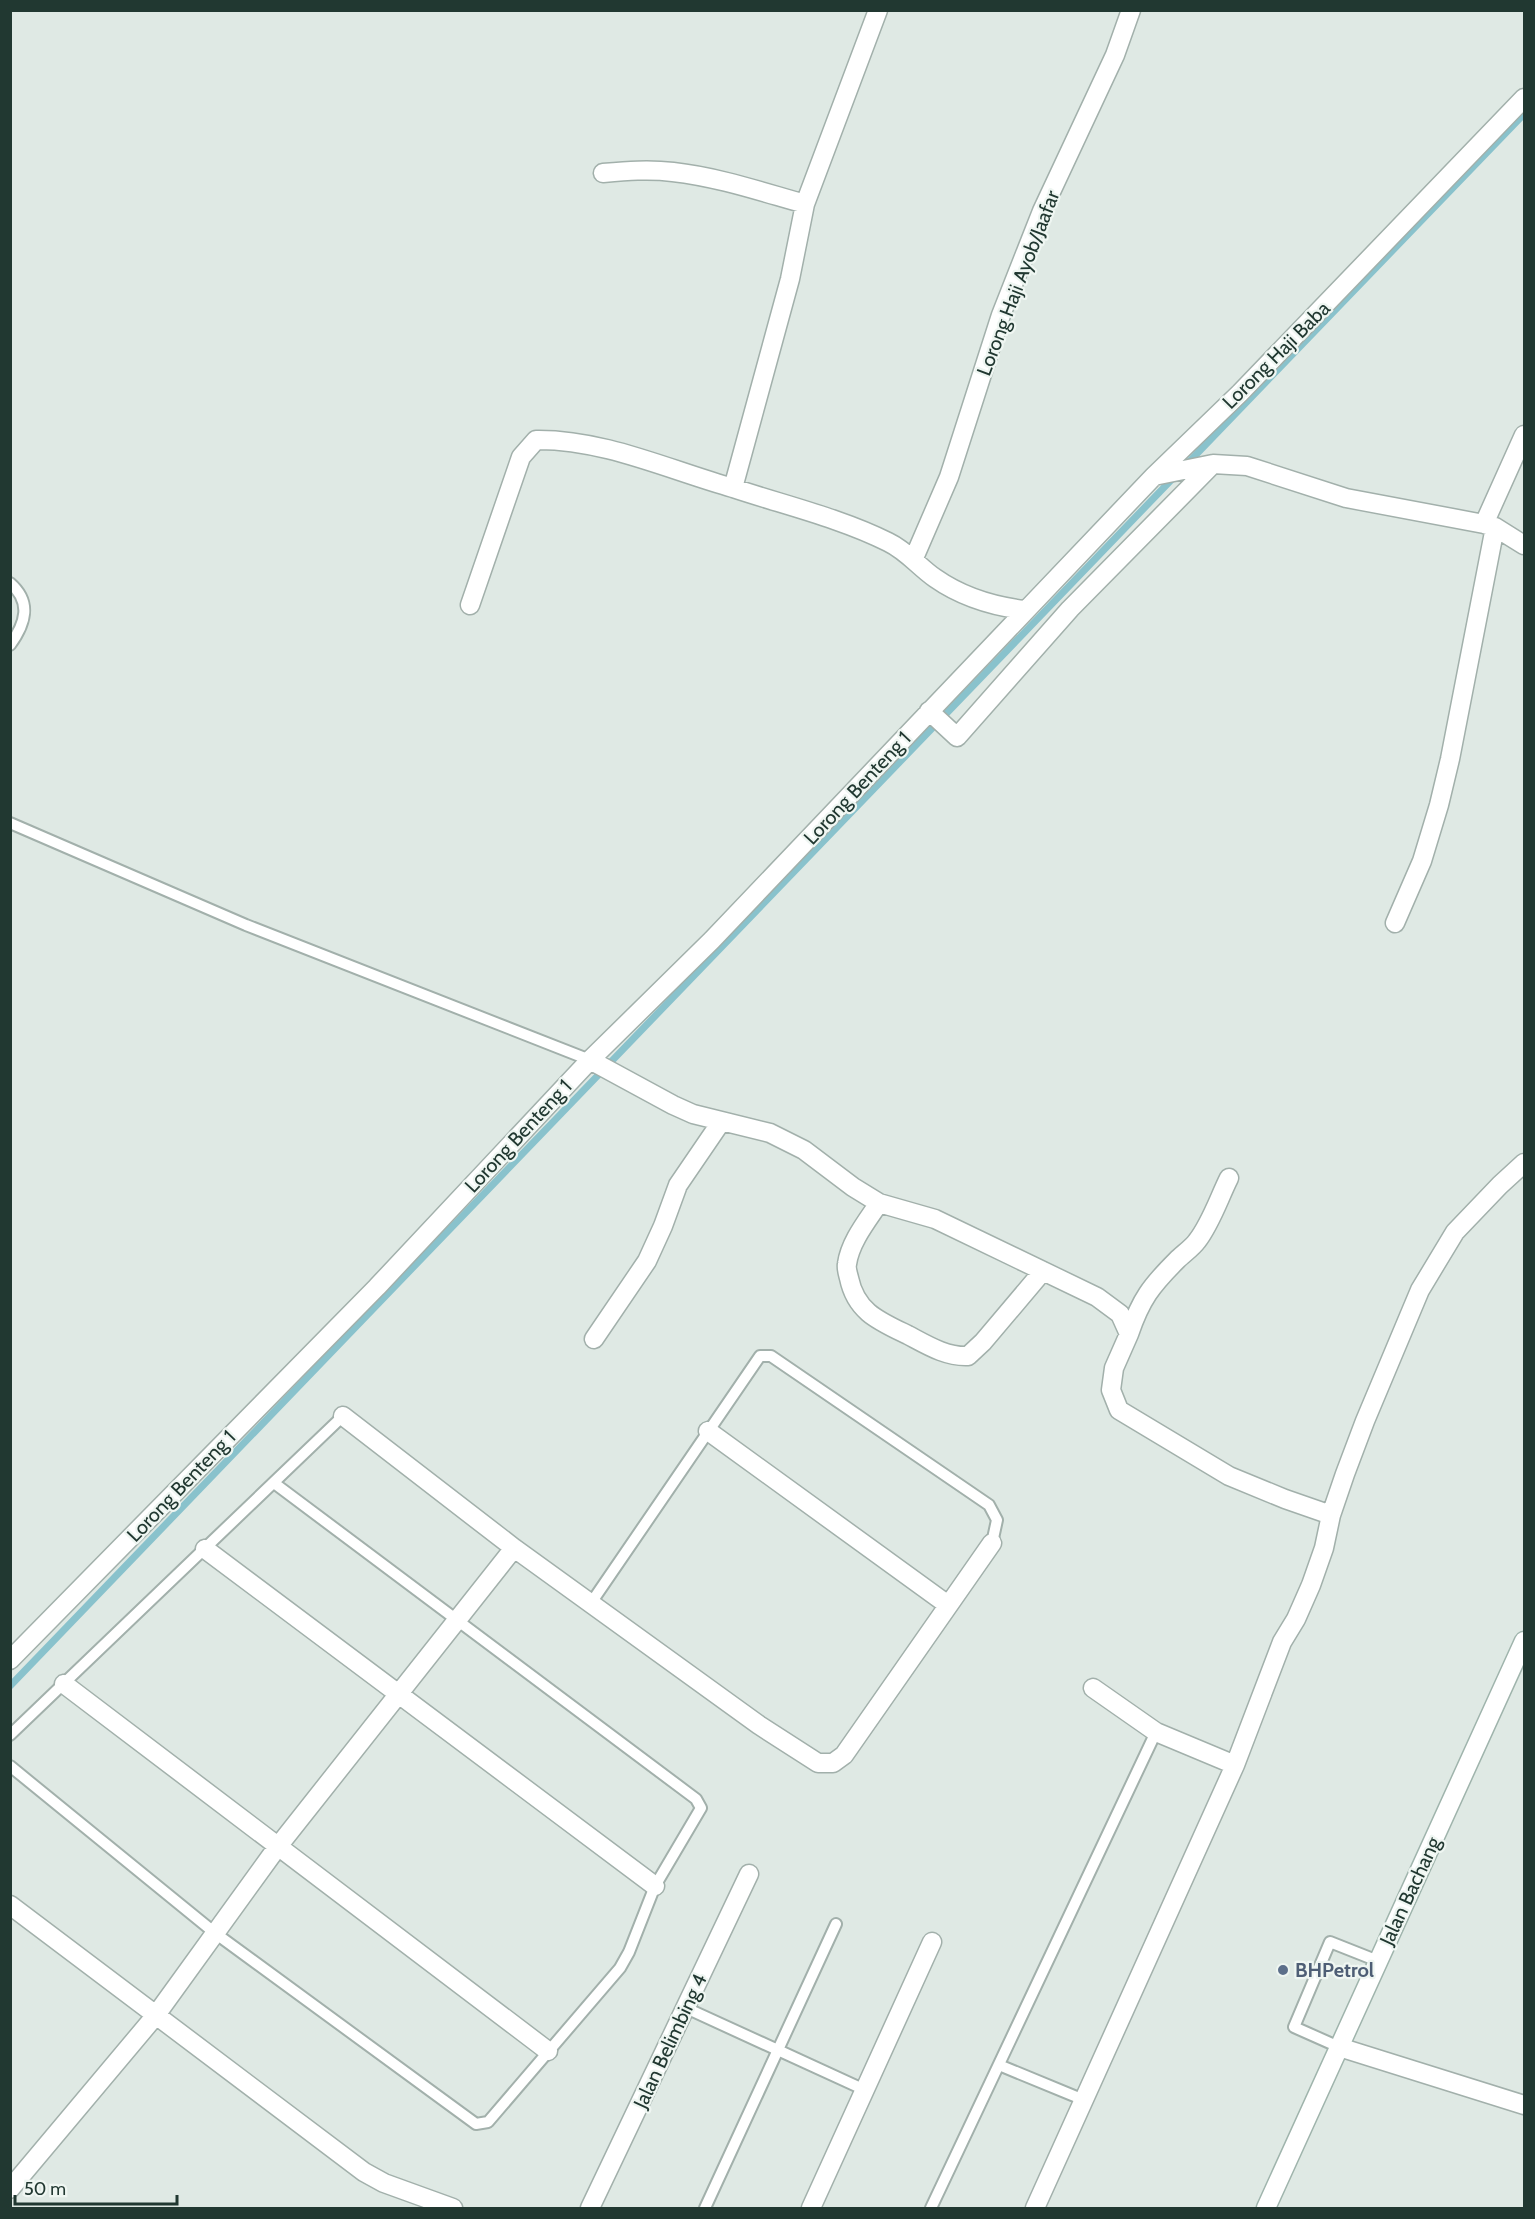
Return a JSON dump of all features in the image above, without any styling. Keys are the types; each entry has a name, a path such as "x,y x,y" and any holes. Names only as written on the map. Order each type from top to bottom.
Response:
{"street":[{"path":"733,489 790,279 805,204 878,10"},
{"name":"Lorong Haji Ayob/Jaafar","path":"914,558 949,477 1001,315 1042,211 1115,55 1131,10"},
{"name":"Lorong Haji Baba","path":"1024,610 1162,475 1524,98"},
{"path":"603,173 644,170 673,172 712,179 805,204"},
{"path":"1395,923 1422,861 1439,806 1450,759 1489,525 1524,435"},
{"path":"470,606 521,457 536,440 560,439 615,452 868,533 914,558 933,577 956,592 1004,608 1024,610"},
{"path":"1162,475 1209,465 1247,466 1346,498 1489,525 1524,545"},
{"path":"931,713 957,737 1070,609 1209,465"},
{"name":"Lorong Benteng 1","path":"10,1660 595,1062 931,713 1024,610"},
{"path":"595,1062 693,1114 770,1133 804,1150 853,1187 879,1203 935,1219 1097,1297 1120,1314 1129,1334"},
{"path":"594,1339 647,1261 678,1185 721,1122"},
{"path":"1035,2208 1235,1765 1282,1642 1311,1585 1324,1548 1331,1515 1365,1421 1420,1290 1455,1232 1524,1162"},
{"path":"1228,1178 1196,1243 1148,1291 1138,1307 1114,1368 1111,1390 1119,1410 1229,1476 1331,1515"},
{"path":"879,1203 854,1243 847,1265 852,1292 861,1306 882,1323 954,1357 968,1356 983,1342 1043,1270"},
{"path":"343,1416 514,1548 759,1725 818,1763 833,1763 844,1755 992,1543"},
{"path":"708,1431 948,1605"},
{"path":"10,2189 156,2015 278,1846 514,1548"},
{"path":"205,1549 655,1886"},
{"name":"Jalan Bachang","path":"1266,2208 1524,1641"},
{"path":"64,1684 548,2051"},
{"path":"1093,1688 1156,1732 1235,1765"},
{"name":"Jalan Belimbing 4","path":"590,2208 749,1874"},
{"path":"10,1905 364,2172 384,2183 453,2208"},
{"path":"811,2208 932,1942"},
{"path":"1339,2047 1524,2105"}],"lane":[{"path":"10,583 22,595 26,610 10,645"},
{"path":"10,823 246,925 595,1062"},
{"path":"591,1604 760,1356 771,1356 989,1506 997,1520 992,1543"},
{"path":"10,1735 343,1416"},
{"path":"10,1766 215,1934 476,2124 488,2122 620,1968 629,1952 655,1886 701,1808 696,1799 274,1483"},
{"path":"931,2208 1156,1732"},
{"path":"705,2208 836,1924"},
{"path":"1339,2047 1294,2026 1330,1942 1378,1961"},
{"path":"686,2008 865,2090"},
{"path":"999,2065 1084,2100"}],"waterway":[{"path":"1186,465 1524,114"},
{"path":"10,1686 1176,475"}],"place":[{"name":"BHPetrol","path":"1283,1970"}]}
